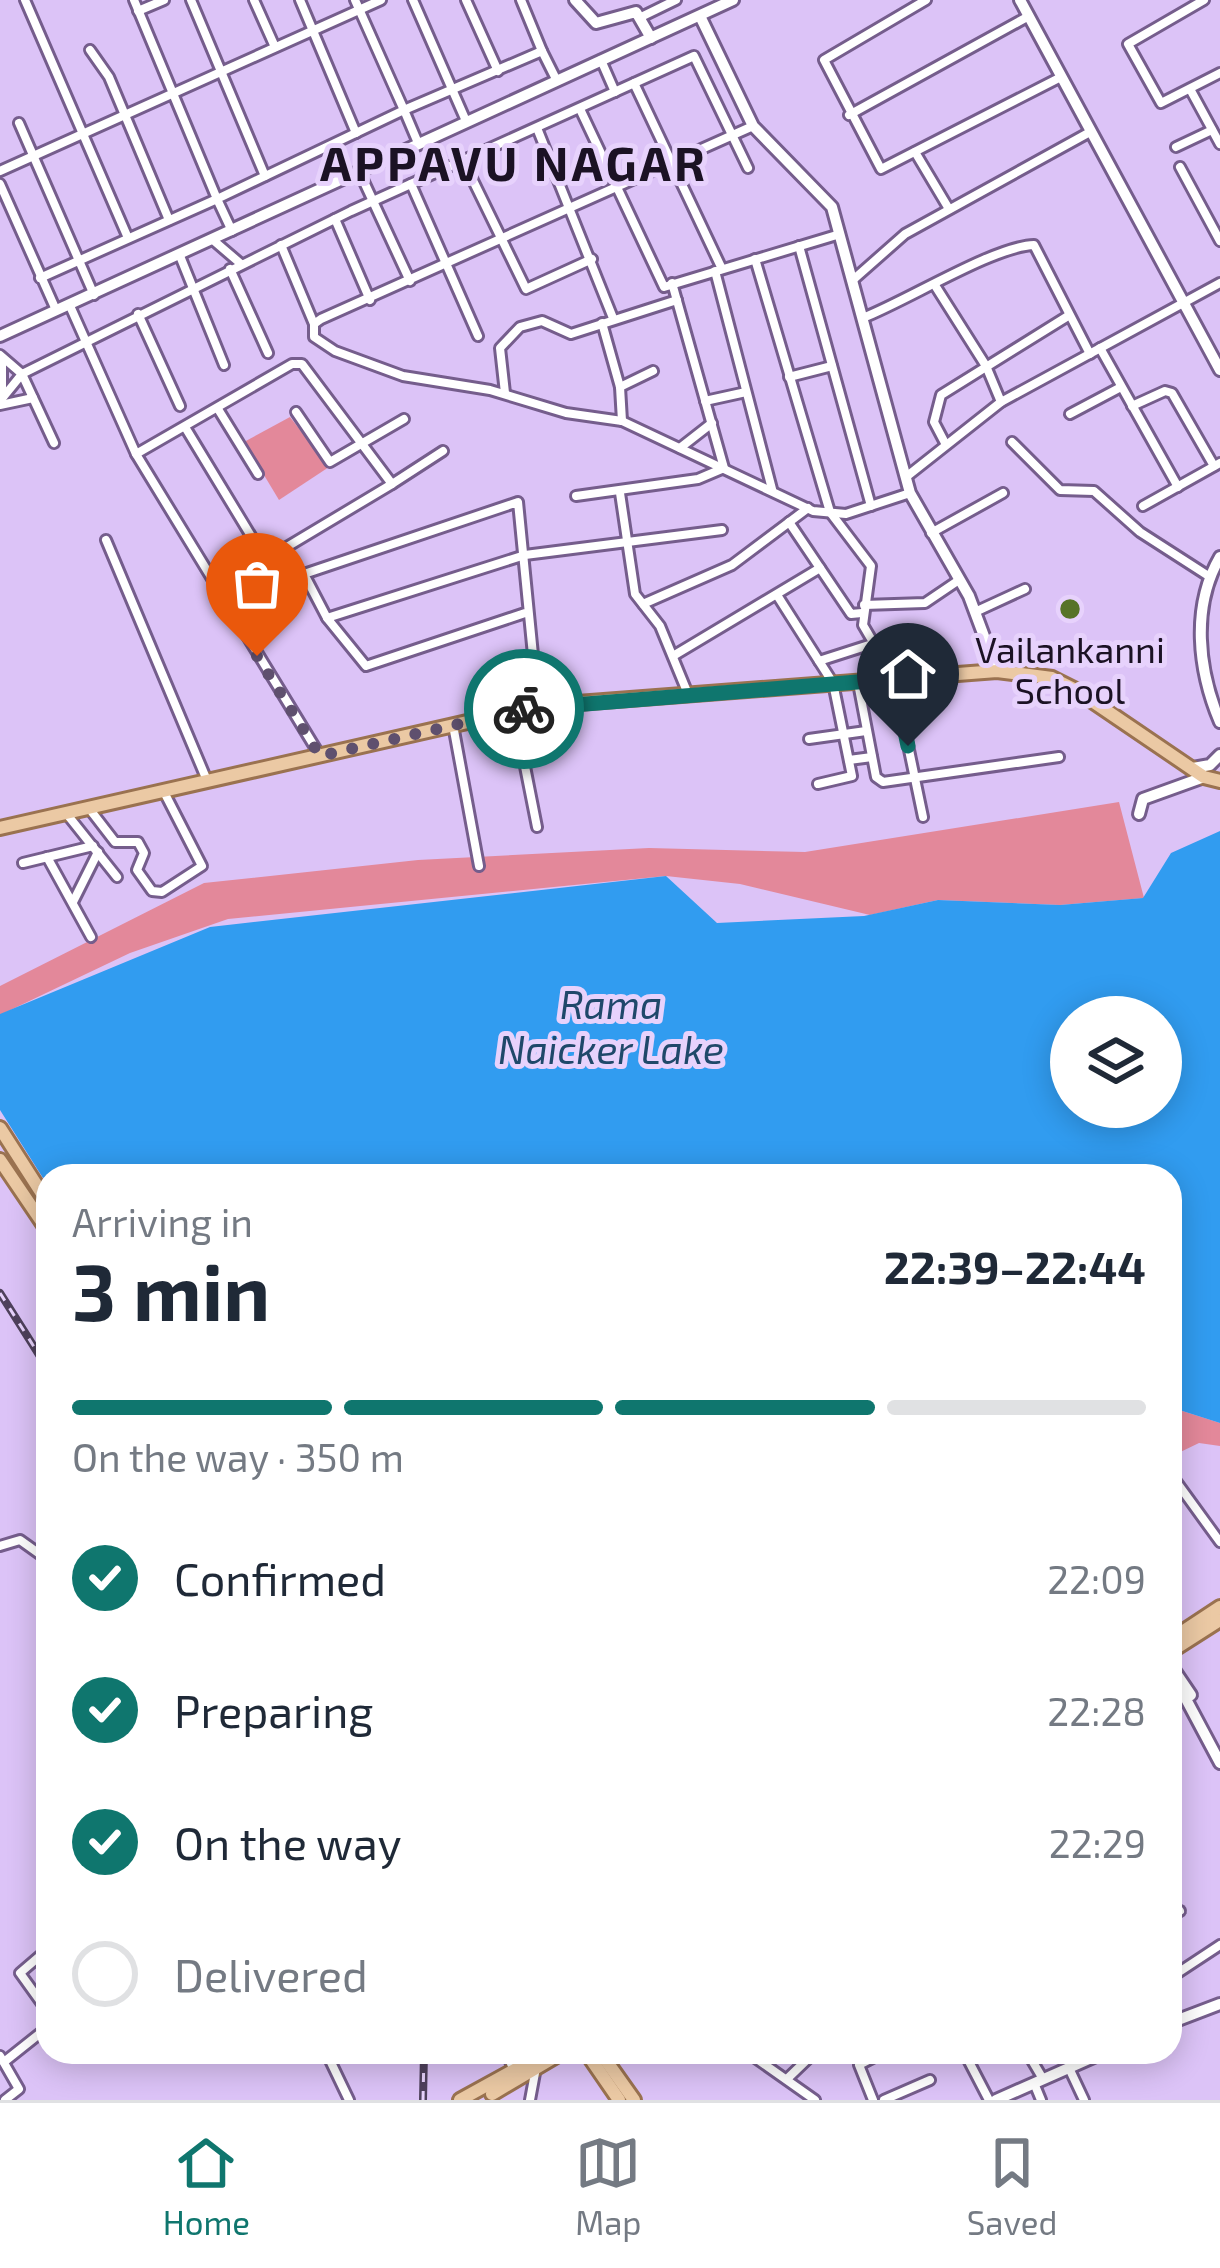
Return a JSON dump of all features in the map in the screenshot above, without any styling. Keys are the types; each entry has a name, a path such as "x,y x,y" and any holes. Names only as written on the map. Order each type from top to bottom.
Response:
{"main road":[{"path":"0,828 538,706 997,671 1052,678 1204,777 1220,781"},
{"path":"3,1134 36,1185"},
{"path":"0,1160 36,1213"},
{"path":"1182,1632 1220,1607"},
{"path":"1182,1644 1220,1619"},
{"path":"460,2100 530,2064"},
{"path":"478,2100 547,2064"},
{"path":"594,2064 619,2100"},
{"path":"608,2064 634,2100"}],"street":[{"path":"25,0 128,238"},
{"path":"134,0 232,231"},
{"path":"138,11 164,0"},
{"path":"190,0 265,176"},
{"path":"254,0 274,47"},
{"path":"300,0 356,133"},
{"path":"0,171 172,98 357,5 381,0"},
{"path":"413,0 466,121"},
{"path":"466,0 498,71"},
{"path":"520,0 556,80"},
{"path":"575,0 596,23 676,0"},
{"path":"0,336 733,0"},
{"path":"926,0 824,60 881,169 1061,77"},
{"path":"1020,0 1220,370"},
{"path":"1204,0 1128,44 1161,103 1220,73"},
{"path":"357,5 418,143"},
{"path":"636,10 651,38"},
{"path":"700,16 753,127 832,207 866,317 910,493 975,612 997,671"},
{"path":"849,115 1029,16"},
{"path":"90,50 104,66 169,220"},
{"path":"40,278 542,50"},
{"path":"0,401 22,374 137,314 335,218 694,56 748,168"},
{"path":"601,60 615,92"},
{"path":"634,83 719,270 772,489"},
{"path":"1190,88 1220,144"},
{"path":"580,109 664,286 840,234"},
{"path":"19,123 94,295"},
{"path":"753,127 314,324 311,331 320,343 403,376 622,421 808,508 846,514 910,493"},
{"path":"537,128 613,318"},
{"path":"1176,147 1212,130"},
{"path":"854,279 905,234 1090,132"},
{"path":"915,152 949,209"},
{"path":"463,160 526,290 592,259"},
{"path":"1180,167 1220,241"},
{"path":"359,171 410,281"},
{"path":"0,184 57,311"},
{"path":"411,184 478,336"},
{"path":"335,218 370,300"},
{"path":"213,240 241,264"},
{"path":"280,245 314,324"},
{"path":"866,317 1010,245 1034,245 1090,354"},
{"path":"799,247 871,506"},
{"path":"180,256 224,365"},
{"path":"755,259 830,512 871,566 863,609 872,644 894,679 923,818"},
{"path":"230,269 268,353"},
{"path":"906,477 1000,402 1220,283"},
{"path":"672,284 724,468"},
{"path":"936,286 986,366 1000,402"},
{"path":"506,394 500,348 520,328 542,320 571,334 677,300"},
{"path":"70,306 136,454 320,756"},
{"path":"137,314 179,406"},
{"path":"945,443 934,422 941,395 1068,316"},
{"path":"602,323 620,387 622,421"},
{"path":"1100,348 1178,488"},
{"path":"1,358 22,374 54,443"},
{"path":"0,401 5,386 1,358"},
{"path":"136,454 292,364 302,364 392,484"},
{"path":"790,376 832,366"},
{"path":"620,387 653,371"},
{"path":"1070,414 1121,387"},
{"path":"1132,406 1166,391 1172,394 1217,465 1143,506"},
{"path":"705,401 746,392"},
{"path":"0,401 33,398"},
{"path":"218,409 258,474"},
{"path":"296,412 330,462 404,419"},
{"path":"678,448 712,423"},
{"path":"185,427 266,559"},
{"path":"1012,442 1060,490 1094,491 1140,532 1211,578"},
{"path":"215,590 442,451"},
{"path":"576,496 711,476 724,468"},
{"path":"620,493 630,576 689,695"},
{"path":"930,534 1003,493"},
{"path":"528,612 367,666 327,618 305,571 518,502 538,706"},
{"path":"643,604 732,565 808,508"},
{"path":"789,522 851,614 925,603 959,580"},
{"path":"327,618 525,555 722,530"},
{"path":"106,540 206,778"},
{"path":"1220,557 1201,622 1203,667 1220,722"},
{"path":"673,656 820,568"},
{"path":"975,612 1025,589"},
{"path":"777,595 833,683 850,779 818,784"},
{"path":"819,661 872,644"},
{"path":"857,681 878,781 1059,757"},
{"path":"514,711 537,827"},
{"path":"453,723 479,866"},
{"path":"808,739 867,731"},
{"path":"1190,768 1210,765 1220,755"},
{"path":"849,760 872,758"},
{"path":"1139,814 1143,799 1204,777"},
{"path":"88,806 115,842 138,842 144,853 137,870 152,891 162,892 202,866 162,788"},
{"path":"65,812 118,877"},
{"path":"23,863 95,849"},
{"path":"73,903 95,849"},
{"path":"47,857 91,937"},
{"path":"1182,1490 1220,1542"},
{"path":"0,1546 20,1540 36,1551"},
{"path":"1182,1686 1220,1751"},
{"path":"1182,1689 1220,1763"},
{"path":"1182,1970 1220,1945"},
{"path":"36,1959 20,1973 36,1995"},
{"path":"1182,2017 1220,2004"},
{"path":"5,2100 19,2089 2,2059 36,2035"},
{"path":"332,2064 350,2100"},
{"path":"511,2064 515,2074"},
{"path":"766,2064 814,2100"},
{"path":"788,2078 802,2064"},
{"path":"861,2064 873,2100"},
{"path":"971,2064 992,2100 1079,2064"},
{"path":"1032,2064 1041,2100"},
{"path":"1070,2068 1084,2100"},
{"path":"530,2100 535,2073"},
{"path":"884,2100 930,2080"}],"shaded area":[{"path":"290,417 329,467 279,500 244,442"},
{"path":"1119,802 1144,898 1060,905 938,900 870,915 740,884 666,876 228,919 130,953 0,1015 0,986 204,883 418,860 649,848 805,852"},
{"path":"1182,1411 1220,1423 1220,1446 1199,1443 1182,1451"}],"water":[{"name":"Rama Naicker Lake","path":"1220,831 1220,1423 1182,1411 1182,1164 36,1167 0,1110 0,1014 210,927 666,876 717,923 864,916 938,900 1060,905 1143,898 1171,853"}],"railway":[{"path":"0,1293 36,1350"},
{"path":"423,2100 424,2064"}],"way so far":[{"path":"257,656 320,756 524,709"}],"place":[{"name":"Vailankanni School","path":"1070,609"}],"district":[{"name":"APPAVU NAGAR","path":"514,164"}],"route":[{"path":"524,709 894,679 908,746"}]}
